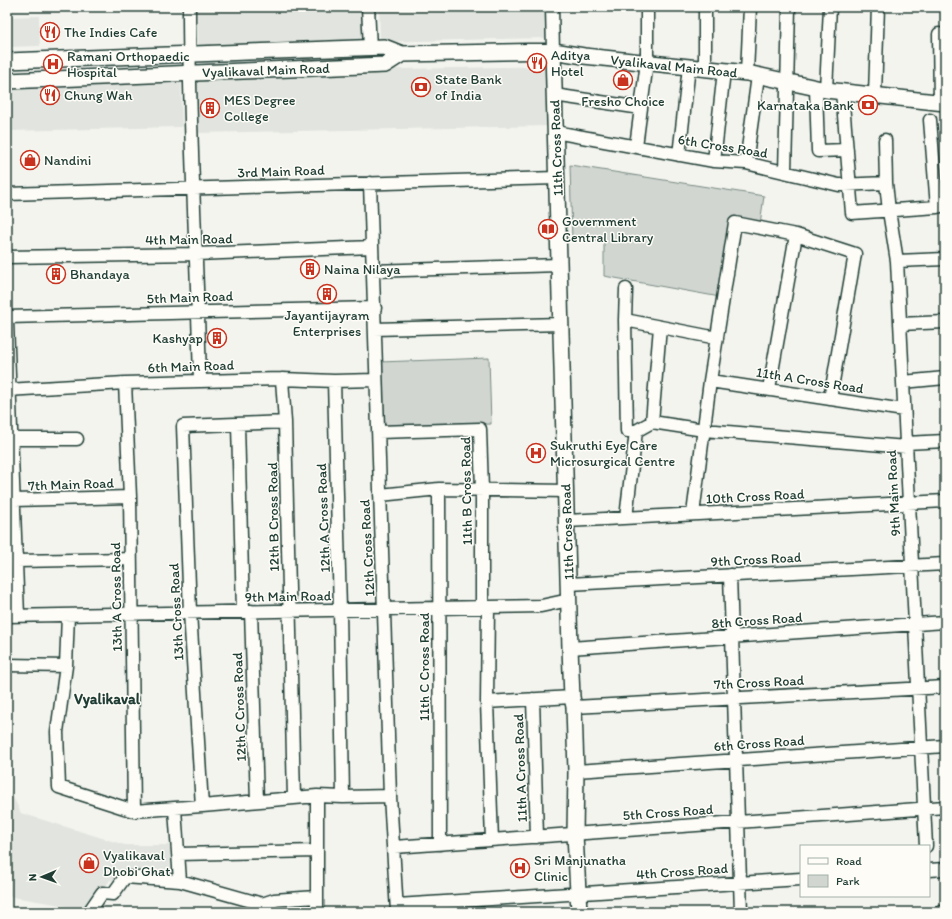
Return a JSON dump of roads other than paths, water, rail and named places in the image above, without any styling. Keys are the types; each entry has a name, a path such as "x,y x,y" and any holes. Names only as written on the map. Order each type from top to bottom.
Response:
{"street":[{"path":"189,7 188,74 194,189 200,381"},
{"path":"368,7 370,48"},
{"name":"11th Cross Road","path":"552,7 570,648 576,771 575,834 579,912"},
{"path":"636,146 647,62 647,7"},
{"path":"705,69 706,7"},
{"path":"746,163 753,75 750,7"},
{"path":"785,172 789,7"},
{"path":"830,7 821,89 818,151 847,150"},
{"path":"875,94 878,7"},
{"path":"939,34 942,103"},
{"name":"Vyalikaval Main Road","path":"7,61 189,53 384,47 402,54 553,51 584,56 724,71 787,81 821,89 875,94 942,103"},
{"name":"Vyalikaval Main Road","path":"7,81 385,66 402,54"},
{"path":"679,155 689,67"},
{"path":"714,161 724,71"},
{"path":"842,91 852,213 941,206 930,120"},
{"path":"554,94 641,108"},
{"name":"6th Cross Road","path":"555,132 714,161 746,163 839,185 886,183"},
{"name":"9th Main Road","path":"885,140 886,183 897,261 926,845"},
{"name":"3rd Main Road","path":"7,194 557,178"},
{"name":"12th Cross Road","path":"370,183 390,796 397,909"},
{"path":"693,514 710,381 735,223 796,234 854,254 830,399"},
{"path":"769,390 796,234"},
{"name":"4th Main Road","path":"7,257 196,254 372,247"},
{"path":"897,261 945,259"},
{"path":"372,271 559,265"},
{"path":"626,289 626,431 636,431 652,422 704,430 906,445 945,441"},
{"name":"5th Main Road","path":"7,317 375,308"},
{"path":"625,320 717,338"},
{"path":"7,322 8,390 16,561 12,616"},
{"path":"900,324 945,322"},
{"path":"375,329 561,324"},
{"path":"652,422 660,327"},
{"name":"6th Main Road","path":"8,390 125,383 282,378 334,381 376,380"},
{"name":"12th B Cross Road","path":"282,378 285,422 294,798"},
{"path":"903,382 945,378"},
{"name":"12th A Cross Road","path":"334,381 343,797"},
{"name":"11th A Cross Road","path":"710,381 904,410"},
{"name":"13th A Cross Road","path":"125,383 130,497 134,811"},
{"name":"13th Cross Road","path":"202,806 190,612 183,426 285,422"},
{"path":"238,425 247,611"},
{"name":"11th B Cross Road","path":"378,432 480,429 492,840"},
{"path":"626,518 636,431"},
{"path":"11,439 77,439"},
{"path":"380,494 439,489 566,491"},
{"name":"11th C Cross Road","path":"439,489 440,844"},
{"name":"7th Main Road","path":"14,500 130,497"},
{"name":"10th Cross Road","path":"567,521 945,501"},
{"path":"16,561 130,559"},
{"name":"9th Cross Road","path":"569,584 945,564"},
{"path":"730,575 741,912"},
{"name":"9th Main Road","path":"12,616 541,606 569,600"},
{"name":"12th C Cross Road","path":"247,611 257,801"},
{"path":"68,614 66,666 57,732 59,787 134,811 175,809 317,796 390,796"},
{"name":"8th Cross Road","path":"570,648 945,622"},
{"path":"7,665 66,666"},
{"name":"7th Cross Road","path":"487,702 533,699 573,702 734,699 945,687"},
{"name":"11th A Cross Road","path":"533,699 537,837"},
{"name":"6th Cross Road","path":"576,771 945,746"},
{"path":"317,796 317,912"},
{"name":"5th Cross Road","path":"394,847 945,807"},
{"path":"175,809 180,881"},
{"path":"178,854 318,851"},
{"path":"930,870 945,869"},
{"path":"89,912 102,893 112,894 126,877 180,881 262,904 275,912"},
{"name":"4th Cross Road","path":"397,909 578,893 800,879"},
{"path":"262,904 274,900 316,897"}],"place":[{"name":"The Indies Cafe","path":"50,32"},
{"name":"Aditya Hotel","path":"537,63"},
{"name":"Ramani Orthopaedic Hospital","path":"53,64"},
{"name":"Fresho Choice","path":"623,80"},
{"name":"State Bank of India","path":"421,87"},
{"name":"Chung Wah","path":"50,95"},
{"name":"Karnataka Bank","path":"868,105"},
{"name":"MES Degree College","path":"210,108"},
{"name":"Nandini","path":"30,160"},
{"name":"Government Central Library","path":"548,229"},
{"name":"Naina Nilaya","path":"310,269"},
{"name":"Bhandaya","path":"56,274"},
{"name":"Jayantijayram Enterprises","path":"327,294"},
{"name":"Kashyap","path":"217,338"},
{"name":"Sukruthi Eye Care Microsurgical Centre","path":"536,453"},
{"name":"Vyalikaval Dhobi Ghat","path":"89,863"},
{"name":"Sri Manjunatha Clinic","path":"520,868"}],"district":[{"name":"Vyalikaval","path":"107,699"}]}
